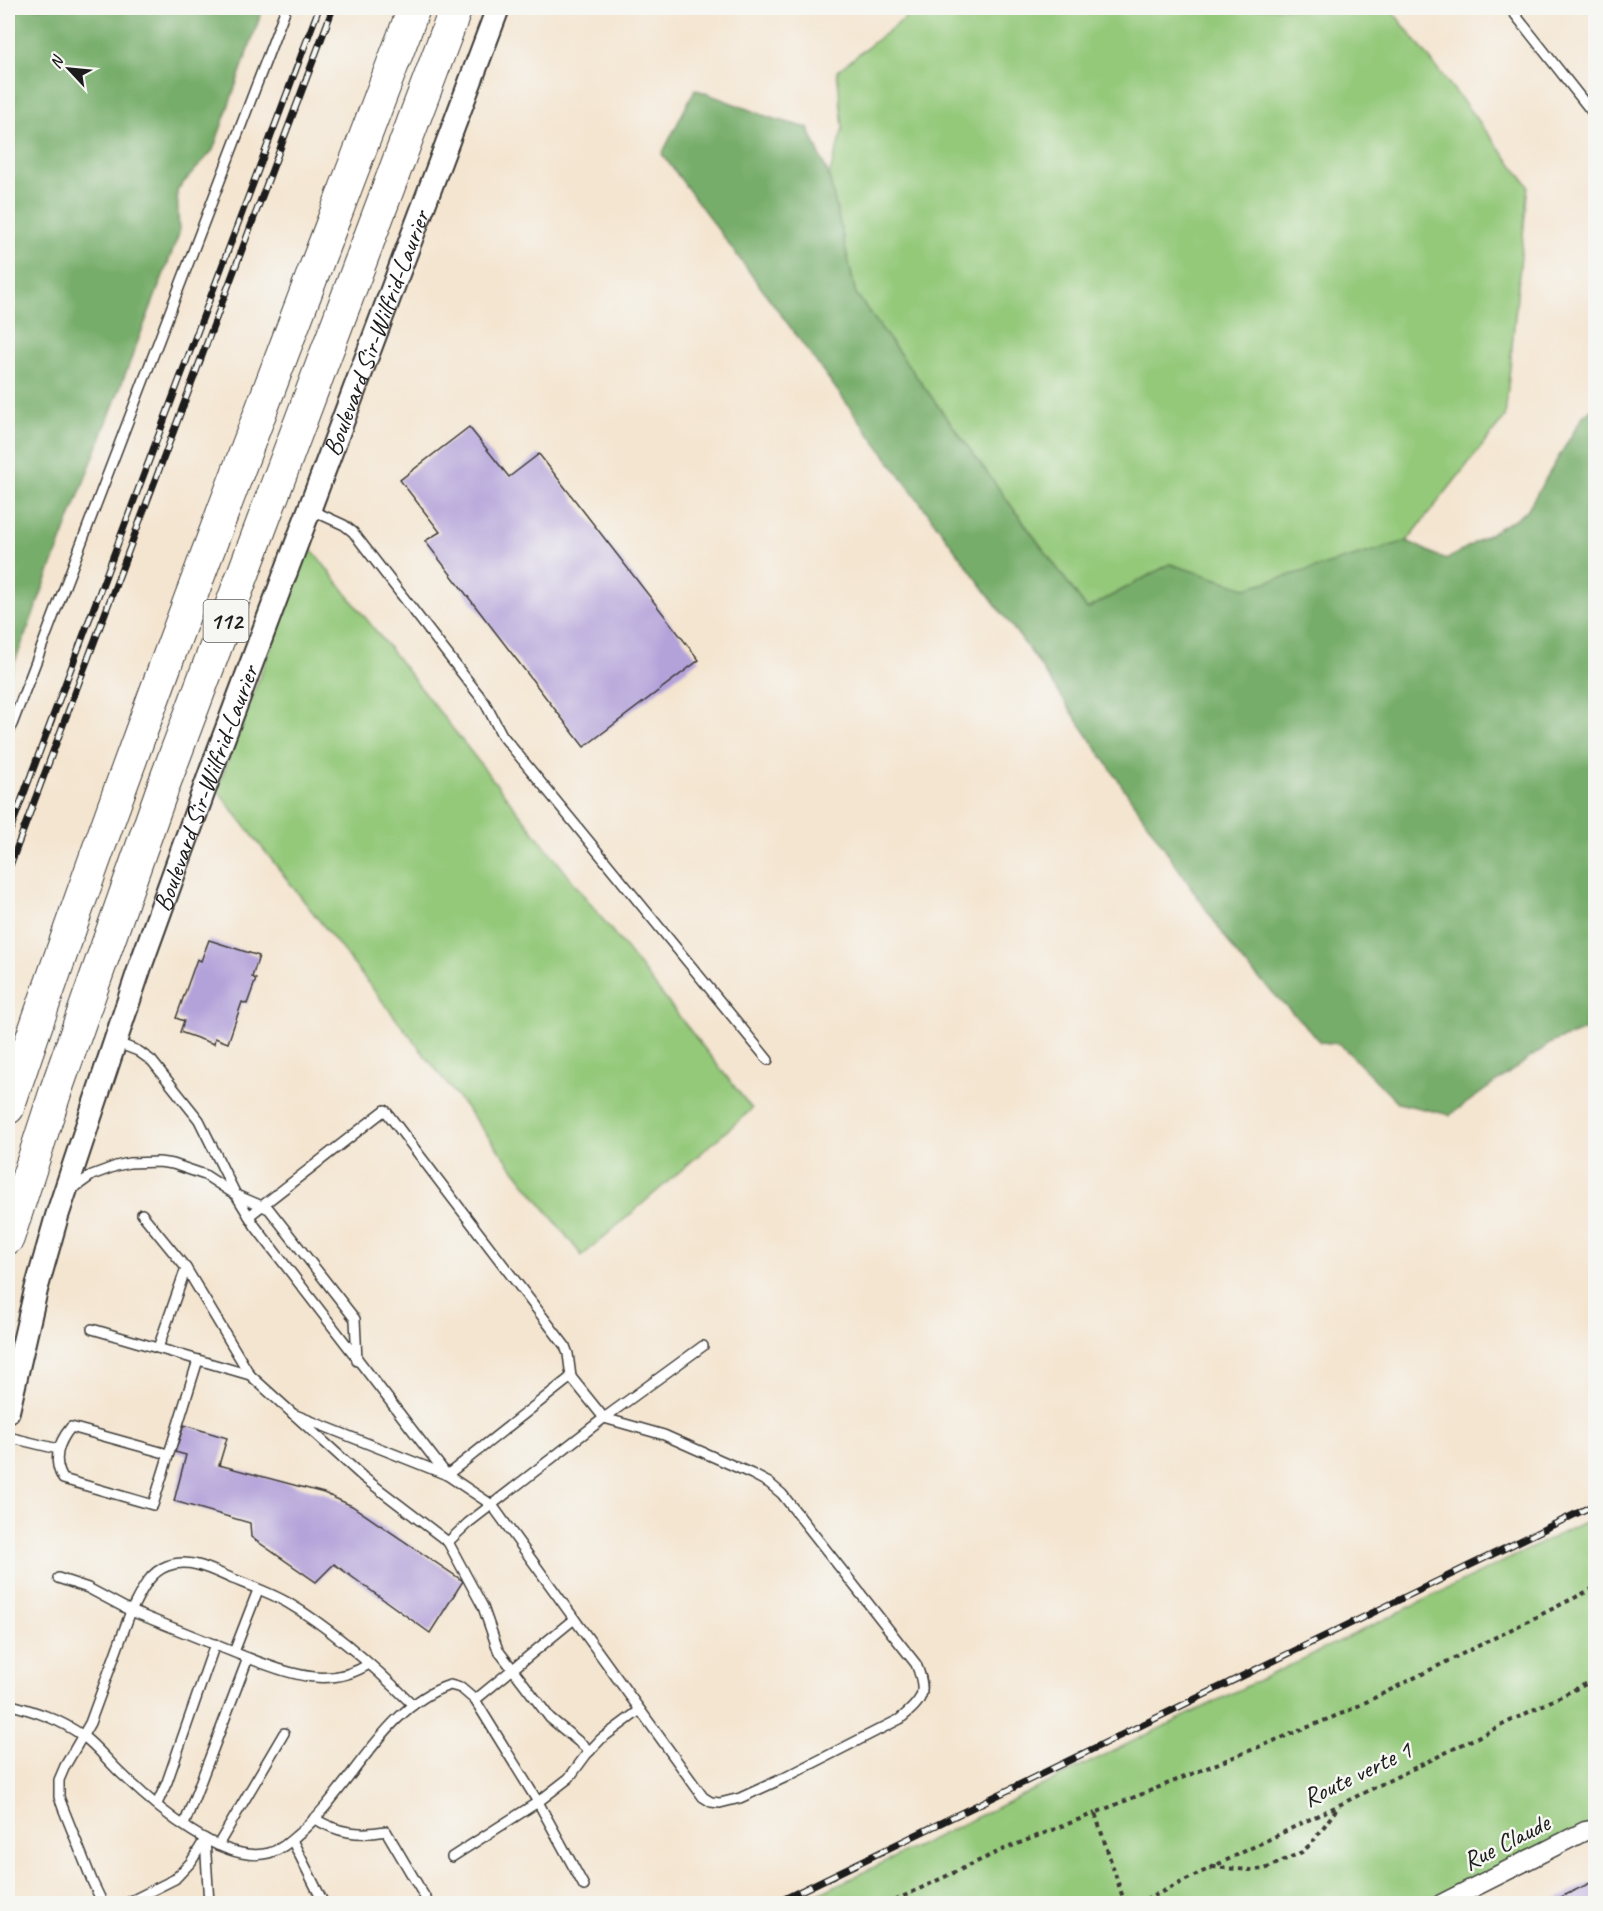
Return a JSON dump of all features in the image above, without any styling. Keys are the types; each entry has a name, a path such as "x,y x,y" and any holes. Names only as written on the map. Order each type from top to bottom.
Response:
{"highway":[{"name":"112","path":"8,1108 36,1023 183,618 414,8"},
{"name":"Boulevard Sir-Wilfrid-Laurier","path":"8,1238 60,1079 163,787 456,8"},
{"path":"8,1082 36,1023"}],"street":[{"name":"Boulevard Sir-Wilfrid-Laurier","path":"8,1411 36,1290 64,1194 185,840 498,8"},
{"name":"Rue Claude","path":"1441,1904 1585,1831 1596,1829"}],"lane":[{"path":"8,735 285,8"},
{"path":"1510,8 1596,117"},
{"path":"309,509 344,525 353,532 485,703 502,735 524,764 768,1060"},
{"path":"115,1042 138,1051 152,1060 199,1120 249,1216 357,1361 447,1475"},
{"path":"249,1216 385,1110 565,1346 571,1377 604,1418 664,1435 753,1474 782,1494 900,1641 916,1664 923,1682 922,1695 915,1707 900,1719 784,1778 740,1798 720,1803 711,1802 703,1797 492,1505 447,1475 293,1414"},
{"path":"64,1194 104,1170 129,1163 173,1164 205,1175 236,1194 269,1209 355,1319 357,1361"},
{"path":"142,1214 186,1268 250,1375 363,1477 448,1542 483,1607 498,1650 550,1718 590,1751"},
{"path":"158,1348 186,1268"},
{"path":"92,1329 250,1375"},
{"path":"448,1542 604,1418 703,1347"},
{"path":"168,1454 71,1427 58,1449 57,1462 63,1479 153,1505 198,1360"},
{"path":"447,1475 571,1377"},
{"path":"8,1437 58,1449"},
{"path":"103,1904 59,1797 59,1780 94,1711 130,1611 146,1583 155,1573 166,1566 182,1562 194,1563 286,1601 341,1639 412,1705"},
{"path":"58,1578 88,1588 130,1611 248,1658 303,1676 338,1677 354,1673 369,1664"},
{"path":"234,1652 258,1590"},
{"path":"475,1700 574,1619"},
{"path":"157,1804 167,1782 214,1644"},
{"path":"184,1825 248,1658"},
{"path":"8,1704 43,1714 82,1736 125,1778 184,1825 218,1845 252,1855 273,1852 292,1840 314,1818 397,1719 412,1705 436,1690 450,1685 460,1688 475,1700 538,1802 584,1886"},
{"path":"452,1857 538,1802 569,1778 590,1751 640,1710"},
{"path":"218,1845 284,1733"},
{"path":"314,1818 331,1828 354,1834 387,1831 429,1904"},
{"path":"124,1904 175,1879 191,1862 205,1839"},
{"path":"205,1839 208,1904"},
{"path":"292,1840 324,1904"}],"path":[{"path":"887,1904 1002,1850 1348,1711 1596,1587"},
{"name":"Route verte 1","path":"1137,1904 1596,1679"},
{"path":"1211,1867 1264,1869 1302,1852 1312,1843 1340,1804"},
{"path":"1095,1813 1125,1904"}],"green space":[{"path":"8,8 263,8 213,150 177,190 179,234 8,680"},
{"path":"918,8 1390,8 1528,185 1505,417 1407,541 1246,589 1170,564 1087,609 856,294 829,176 843,128 837,71"},
{"path":"695,89 771,118 808,128 829,176 856,294 1087,609 1170,564 1246,588 1407,541 1446,560 1526,512 1583,416 1595,407 1595,1026 1551,1043 1450,1115 1398,1103 1340,1044 1321,1042 1240,959 1033,655 662,154"},
{"path":"309,546 752,1109 582,1256 217,790"},
{"path":"1595,1517 1595,1829 1441,1903 798,1904"}],"building":[{"path":"469,427 509,477 539,454 699,660 584,747 425,541 440,532 400,480"},
{"path":"209,940 259,956 252,977 256,979 247,1004 242,1002 228,1043 215,1038 214,1044 180,1032 184,1021 176,1018 197,959 201,961"},
{"path":"184,1425 227,1438 219,1465 324,1493 352,1506 463,1581 430,1633 334,1564 316,1582 251,1537 250,1523 174,1501 186,1455 175,1452"},
{"path":"1592,1882 1593,1885 1596,1884 1596,1904 1554,1904 1553,1901"}],"railway":[{"path":"8,836 319,8"},
{"path":"8,871 333,8"},
{"path":"774,1904 1596,1504"}]}
